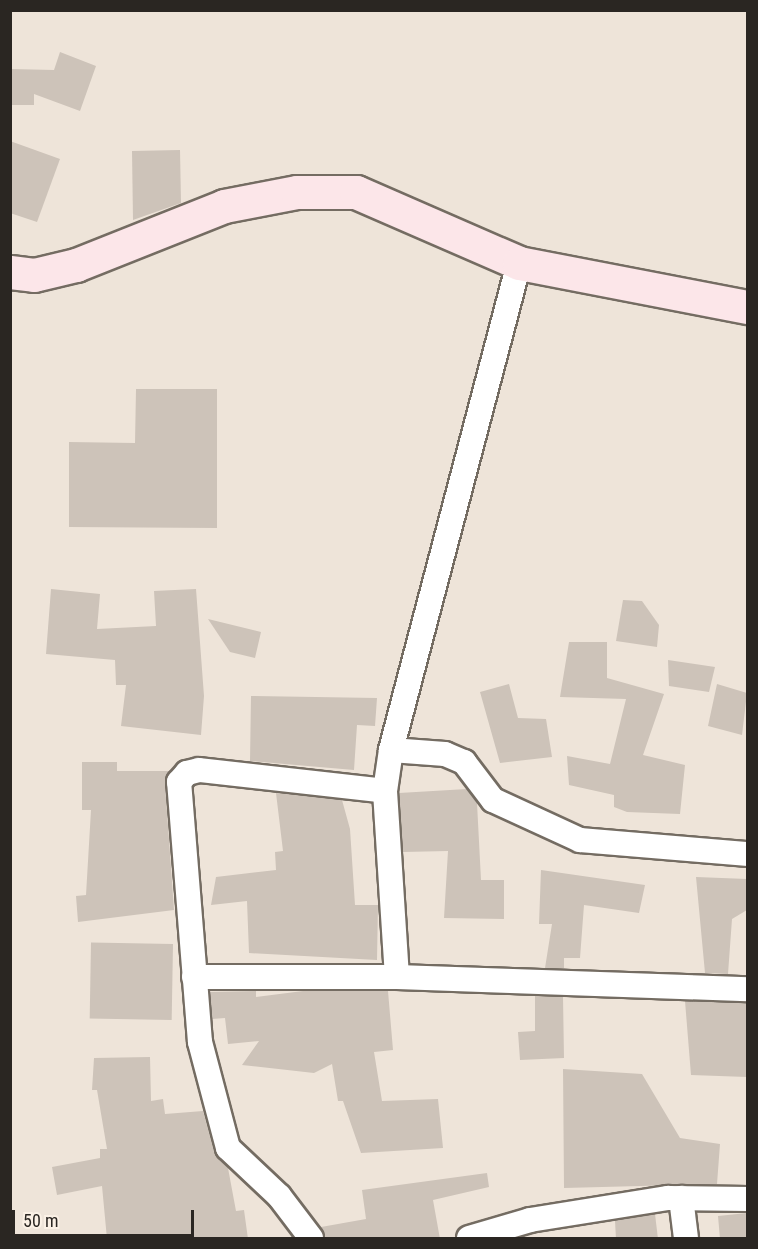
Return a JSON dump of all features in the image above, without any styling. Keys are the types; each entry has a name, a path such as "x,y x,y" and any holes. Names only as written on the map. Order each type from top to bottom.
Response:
{"street":[{"path":"10,272 34,276 76,265 224,206 297,192 356,192 519,263 747,307"},
{"path":"397,977 385,790 391,750 519,263"},
{"path":"391,750 445,754 464,762 493,800 580,840 747,854"},
{"path":"311,1239 279,1196 228,1148 200,1042 179,782 187,773 199,770 385,790"},
{"path":"194,977 397,977 747,989"},
{"path":"469,1239 530,1220 681,1198 747,1199"},
{"path":"681,1198 686,1239"}],"building":[{"path":"60,52 96,66 80,111 34,94 34,105 10,105 10,69 54,70"},
{"path":"10,141 60,159 37,222 10,213"},
{"path":"180,150 181,203 133,220 132,151"},
{"path":"136,389 217,389 217,528 69,527 69,442 135,443"},
{"path":"51,589 100,594 97,629 156,626 154,591 196,589 204,696 201,735 121,726 126,685 116,685 115,660 46,654"},
{"path":"623,600 642,601 659,625 657,647 616,641"},
{"path":"208,619 261,632 255,658 230,652"},
{"path":"569,642 607,642 607,678 664,694 643,755 685,765 680,814 627,812 614,807 614,795 569,785 567,756 610,764 626,699 560,697"},
{"path":"668,660 715,667 709,692 669,686"},
{"path":"509,684 518,718 546,719 552,757 500,763 480,692"},
{"path":"717,684 747,693 742,735 708,726"},
{"path":"251,696 377,698 375,726 357,725 354,770 250,761"},
{"path":"82,762 117,762 117,771 169,771 165,783 174,910 78,922 76,896 86,895 91,810 82,810"},
{"path":"467,789 477,803 481,880 504,880 504,919 444,918 448,851 403,852 399,793"},
{"path":"276,793 342,800 350,829 355,905 378,905 377,960 249,953 247,901 211,905 216,877 276,870 275,852 283,851"},
{"path":"541,870 645,885 639,913 584,905 580,958 564,958 564,968 545,968 552,924 539,924"},
{"path":"696,877 747,879 747,910 732,919 728,974 705,973"},
{"path":"91,943 173,944 172,1020 90,1019"},
{"path":"256,991 256,997 303,991 388,991 393,1050 374,1052 382,1101 438,1099 443,1148 361,1153 343,1101 338,1101 332,1064 314,1073 242,1065 259,1041 228,1044 225,1018 212,1019 210,992"},
{"path":"535,996 563,997 564,1058 520,1060 518,1032 535,1031"},
{"path":"685,1001 747,1003 747,1077 691,1075"},
{"path":"150,1057 151,1101 163,1099 165,1114 203,1111 214,1152 228,1168 236,1211 244,1210 248,1239 107,1239 102,1186 57,1195 52,1167 100,1158 100,1149 107,1149 97,1090 92,1090 94,1058"},
{"path":"563,1069 642,1074 680,1138 720,1144 717,1184 564,1188"},
{"path":"487,1173 489,1187 433,1200 440,1239 325,1239 321,1227 366,1219 362,1190"},
{"path":"747,1213 747,1239 720,1239 718,1216"},
{"path":"655,1214 658,1239 616,1239 615,1221"}]}
